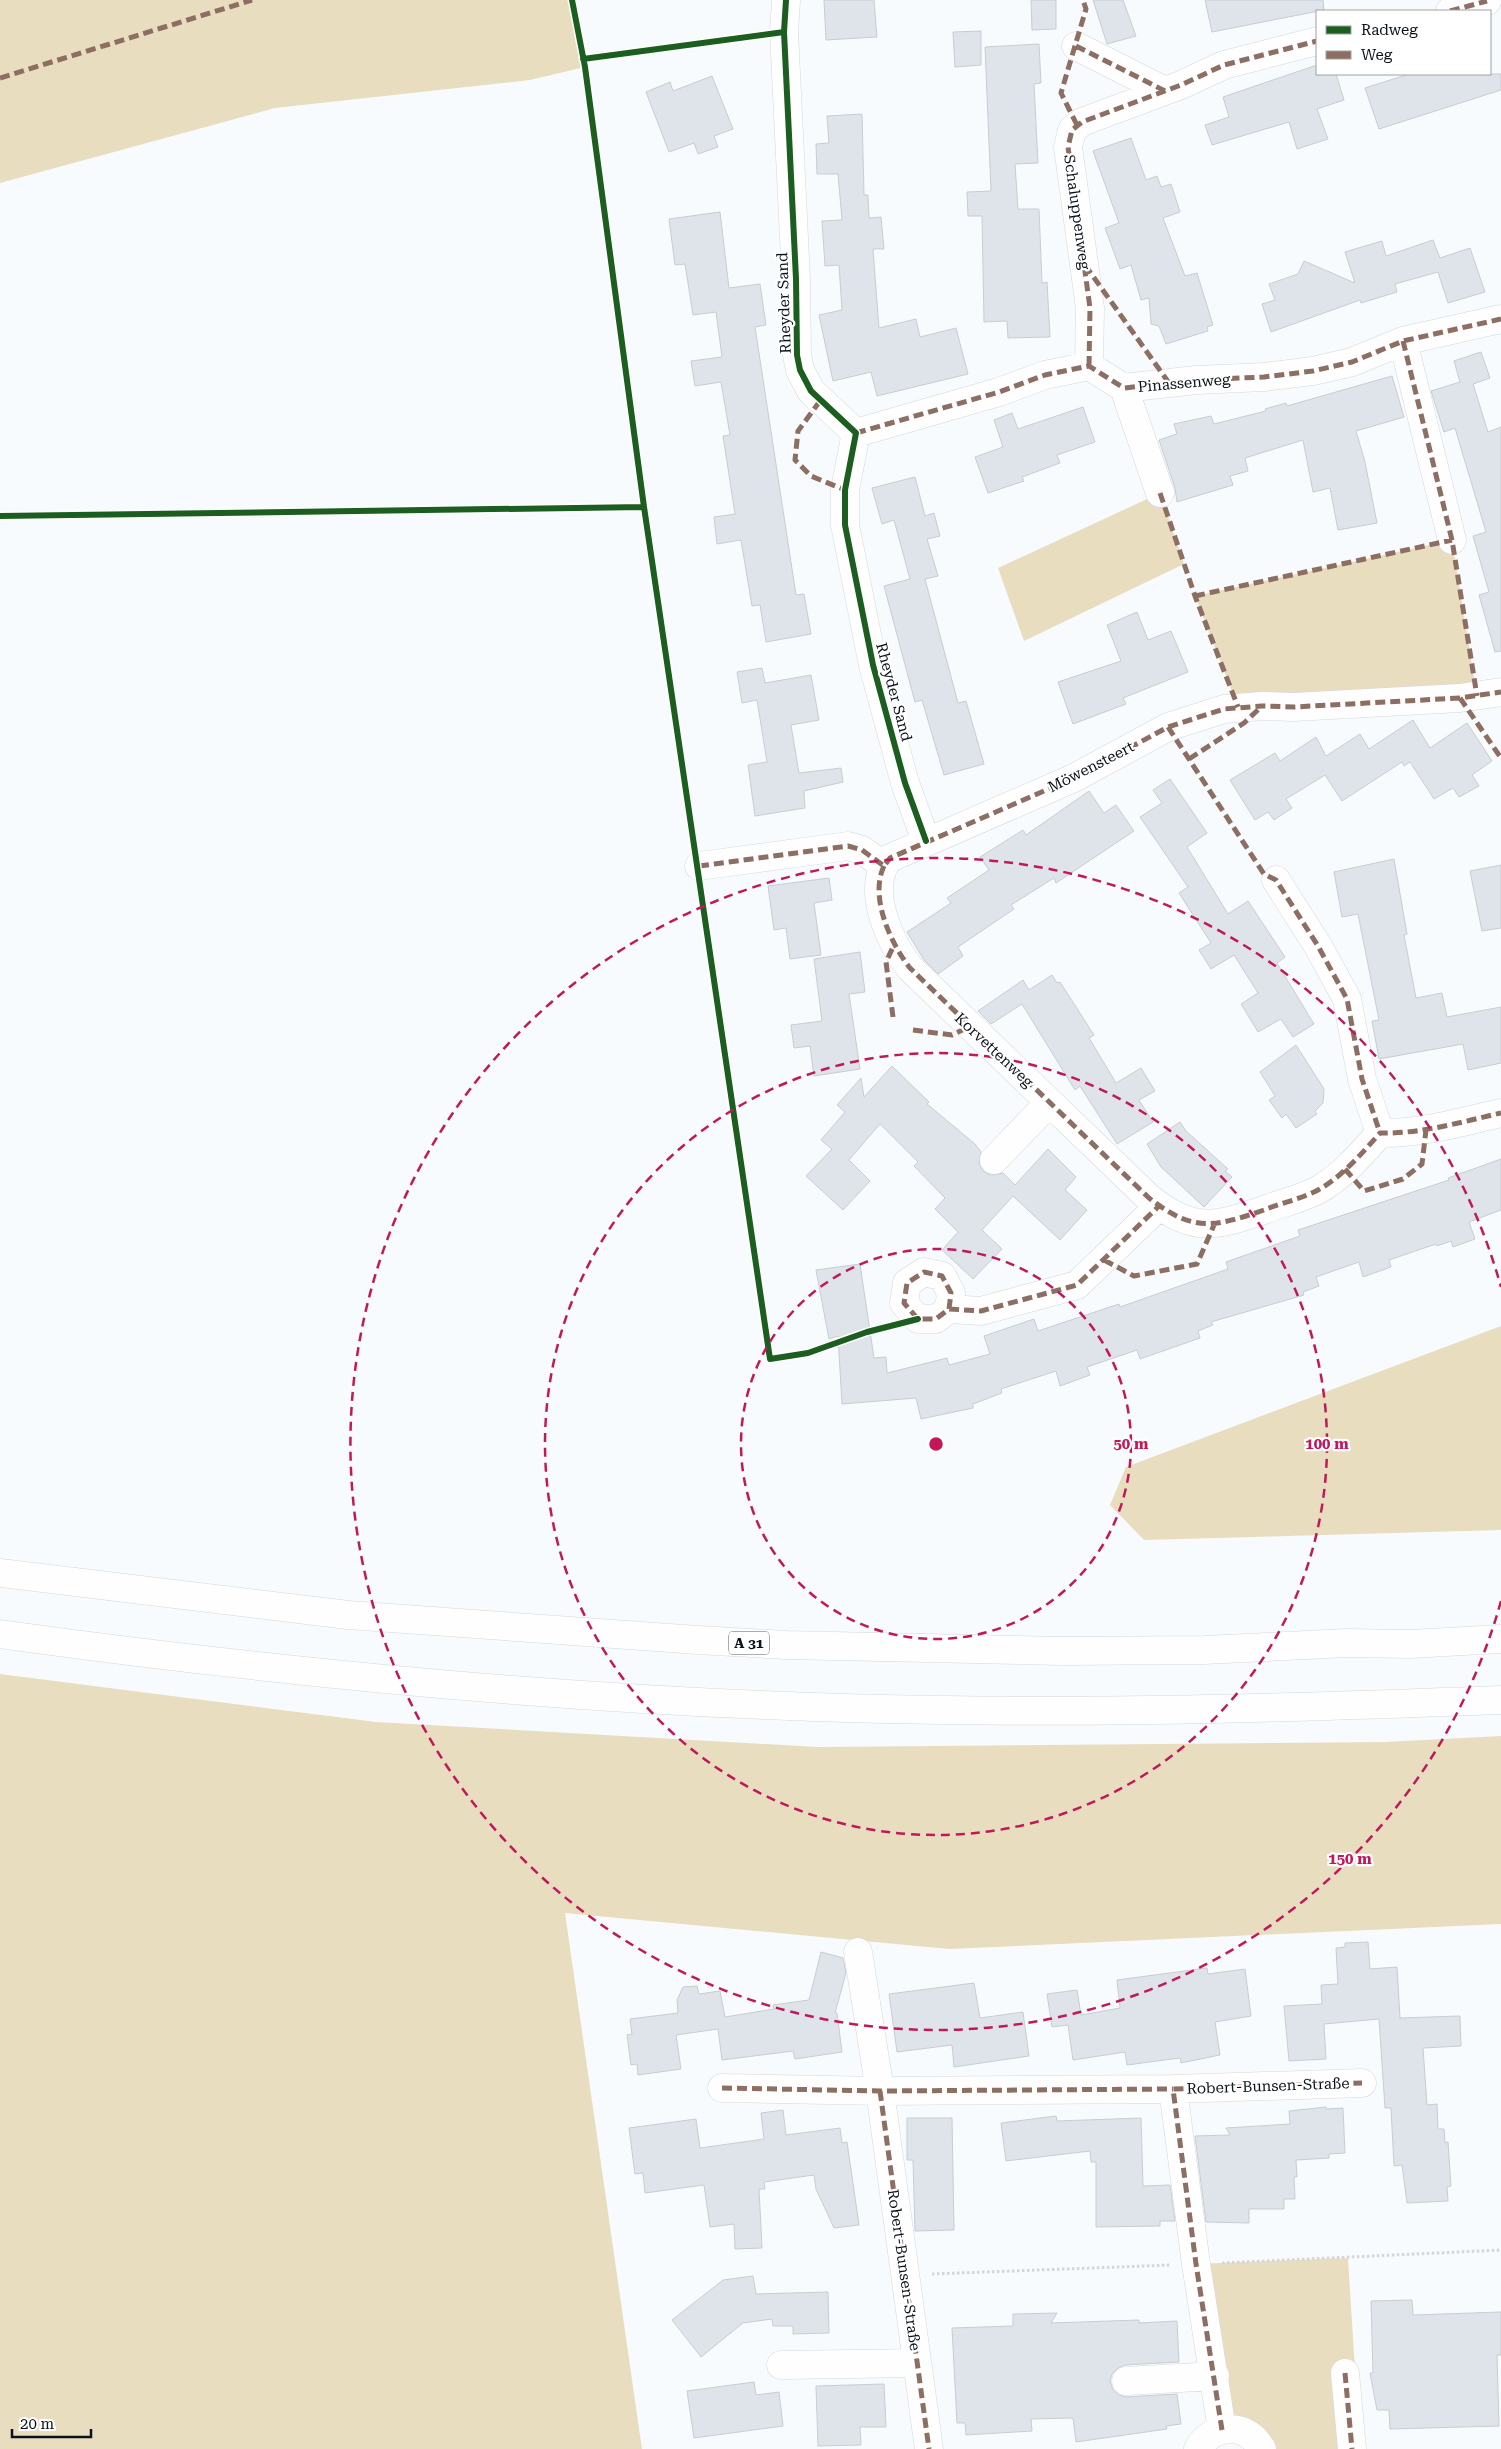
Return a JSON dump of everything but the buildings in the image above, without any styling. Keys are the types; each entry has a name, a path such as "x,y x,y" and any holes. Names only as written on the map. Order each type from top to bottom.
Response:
{"main road":[{"name":"Rheyder Sand","path":"786,0 784,32 796,278 797,355 802,375 811,391 856,433 845,490 845,525 873,665 905,783 926,841"},
{"path":"1453,10 1492,0"},
{"name":"Schaluppenweg","path":"1089,366 1090,308 1068,147 1070,134 1082,122 1165,91 1224,65 1316,41"},
{"path":"1076,46 1165,91"},
{"name":"Pinassenweg","path":"1089,366 1124,388 1196,380 1264,377 1313,371 1352,362 1403,341 1501,319"},
{"path":"1403,341 1452,540"},
{"path":"856,433 999,392 1046,375 1089,366"},
{"path":"1124,388 1160,493"},
{"name":"Möwensteert","path":"884,866 890,858 1074,778 1168,727 1224,709 1262,706 1294,708 1460,698 1501,692"},
{"path":"699,866 852,846 862,850 884,866"},
{"name":"Korvettenweg","path":"884,866 879,880 880,897 888,932 910,968 969,1027 1159,1206 1179,1217 1214,1225 1226,1223 1318,1190 1345,1169 1380,1133"},
{"path":"1276,880 1318,946 1347,999 1362,1079 1380,1133 1400,1134 1426,1130 1501,1113"},
{"path":"994,1160 1049,1103"},
{"path":"949,1309 981,1310 1077,1285 1159,1206"},
{"name":"A 31","path":"0,1573 348,1615 688,1640 786,1645 1062,1651 1204,1650 1347,1643 1410,1644 1501,1639"},
{"path":"0,1634 310,1673 462,1686 739,1704 940,1710 1229,1710 1501,1700"},
{"path":"858,1952 880,2091"},
{"name":"Robert-Bunsen-Straße","path":"722,2088 880,2091 1173,2089 1362,2083"},
{"name":"Robert-Bunsen-Straße","path":"1173,2089 1196,2264 1222,2430"},
{"name":"Robert-Bunsen-Straße","path":"880,2091 929,2449"},
{"path":"782,2365 917,2363"},
{"path":"1345,2373 1352,2449"},
{"path":"1126,2381 1215,2376"},
{"path":"1198,2449 1211,2434 1222,2430 1238,2430 1252,2436 1262,2449"}],"shaded area":[{"path":"0,0 572,0 585,67 530,80 275,108 0,183"},
{"path":"1160,493 1184,564 1024,641 998,568"},
{"path":"1452,540 1477,696 1238,707 1195,596"},
{"path":"1501,1326 1501,1530 1144,1540 1110,1505 1126,1467"},
{"path":"0,1674 376,1722 818,1747 1385,1742 1501,1736 1501,1924 949,1949 565,1913 642,2449 0,2449"},
{"path":"1348,2258 1360,2449 1262,2449 1222,2430 1196,2264"}],"marked path":[{"path":"0,78 252,0"},
{"path":"1077,125 1061,93 1086,9 1083,0"},
{"path":"1454,10 1487,1"},
{"path":"1089,366 1090,308 1068,147 1072,130 1082,122 1181,85 1224,65 1316,41"},
{"path":"1076,46 1165,91"},
{"path":"1085,265 1169,383"},
{"path":"856,433 999,392 1045,375 1089,366 1124,388 1196,380 1264,377 1313,371 1352,362 1403,341 1501,319"},
{"path":"1403,341 1452,540 1477,696"},
{"path":"820,401 798,431 795,460 811,476 845,490"},
{"path":"1160,493 1195,596 1238,707"},
{"path":"1195,596 1452,540"},
{"path":"699,866 848,846 862,850 884,866 890,858 1074,778 1168,727 1224,709 1460,698 1501,692"},
{"path":"1460,698 1501,758"},
{"path":"1189,759 1244,723 1262,706"},
{"path":"1168,727 1264,874 1276,880 1318,946 1347,999 1362,1079 1380,1133"},
{"path":"884,866 880,878 879,892 884,920 896,946 910,968 1149,1198 1179,1217 1205,1224 1247,1216 1305,1196 1327,1185 1351,1164 1380,1133 1411,1132 1501,1113"},
{"path":"893,1017 886,962 894,945"},
{"path":"913,1030 952,1035 969,1027"},
{"path":"1345,1169 1364,1191 1403,1179 1422,1164 1426,1130"},
{"path":"949,1309 951,1293 942,1276 924,1272 907,1283 904,1303 918,1319 936,1319 949,1309 981,1311 1077,1285 1159,1206"},
{"path":"1104,1260 1134,1276 1197,1264 1214,1225"},
{"path":"1222,2430 1196,2264 1173,2089 1362,2083"},
{"path":"722,2088 880,2091 1173,2089"},
{"path":"880,2091 929,2449"},
{"path":"1345,2373 1352,2449"}],"cycle path":[{"path":"572,0 585,67 644,507 770,1359 808,1353 867,1332 918,1319"},
{"path":"786,0 784,32 796,279 797,355 800,370 811,391 856,433 845,490 845,525 873,665 905,783 926,841"},
{"path":"583,59 784,32"},
{"path":"0,516 644,507"}]}
